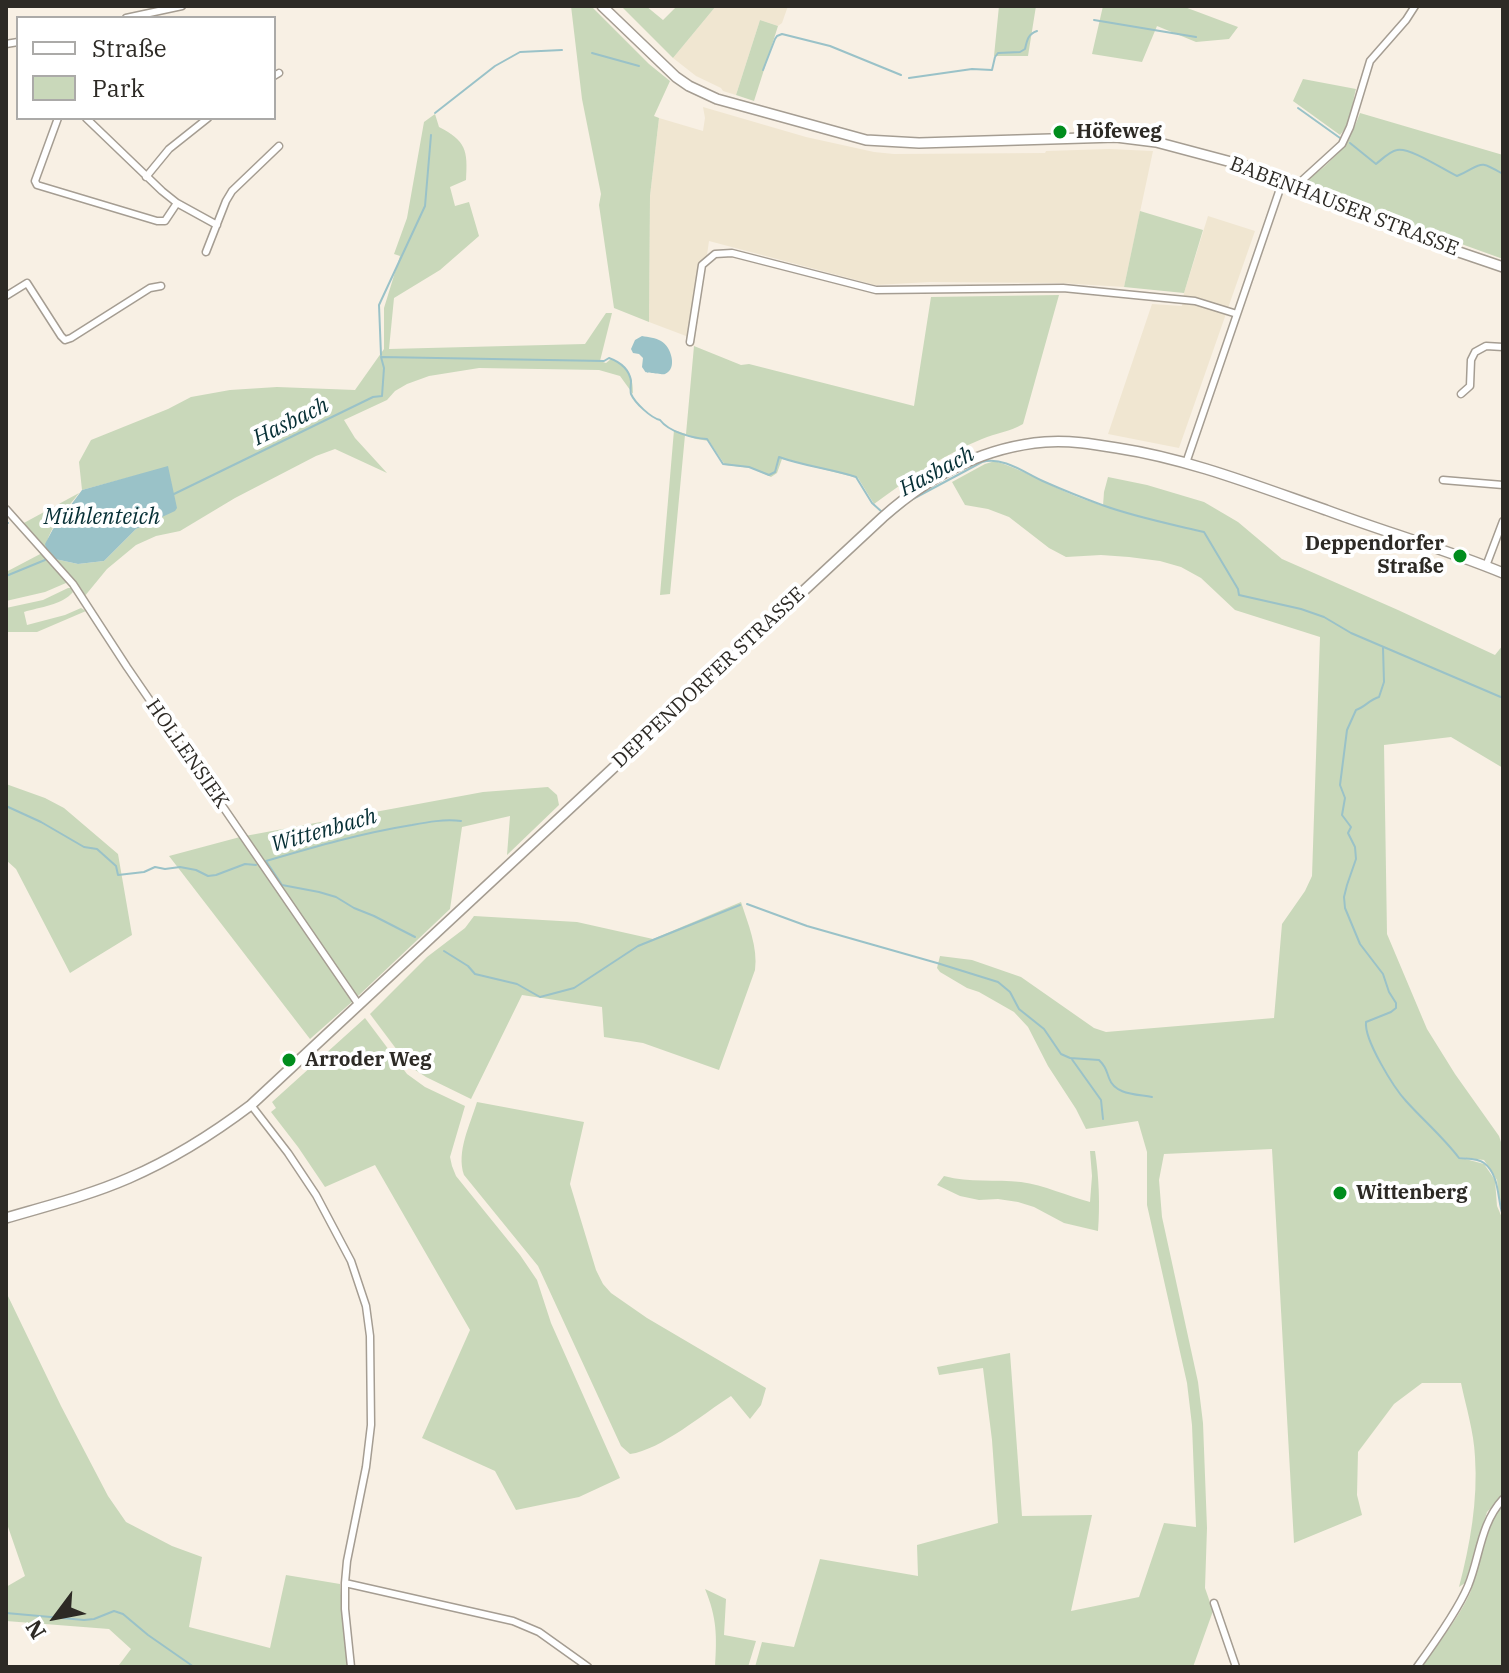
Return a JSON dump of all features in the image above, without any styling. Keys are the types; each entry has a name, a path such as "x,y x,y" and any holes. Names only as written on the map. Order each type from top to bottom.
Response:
{"street":[{"path":"135,16 182,6"},
{"name":"BABENHAUSER STRASSE","path":"602,6 676,77 717,99 866,140 919,143 1130,138 1206,154 1250,167 1412,236 1503,267"},
{"path":"1297,185 1342,144 1370,61 1415,6"},
{"path":"57,120 35,181 37,185 157,221 165,221 177,203"},
{"path":"88,120 177,203 217,225"},
{"path":"146,177 169,149 205,120"},
{"path":"206,252 232,191 279,146"},
{"path":"1186,463 1283,180"},
{"path":"690,342 702,265 715,254 724,253 876,290 1063,288 1195,301 1237,314"},
{"path":"6,296 27,283 65,340 150,288 161,286"},
{"path":"1461,394 1470,386 1471,360 1475,352 1486,346 1503,347"},
{"name":"DEPPENDORFER STRASSE","path":"6,1218 97,1191 131,1177 212,1133 251,1105 883,517 918,489 958,465 980,456 1043,442 1095,444 1139,451 1251,484 1503,573"},
{"path":"1443,480 1503,485"},
{"name":"HOLLENSIEK","path":"6,509 73,584 359,1005"},
{"path":"1486,566 1503,521"},
{"path":"251,1105 316,1195 351,1261 366,1306 370,1336 371,1425 345,1583 351,1667"},
{"path":"1417,1667 1467,1590 1484,1529 1491,1513 1503,1499"},
{"path":"345,1583 525,1625 588,1667"},
{"path":"1214,1603 1236,1667"}],"shaded area":[{"path":"716,6 788,6 778,26 760,20 736,95 696,76 673,58"},
{"path":"703,107 806,137 894,154 1045,153 1109,149 1153,151 1124,287 1060,283 930,282 875,285 709,241 694,346 686,344 686,336 649,322 650,196 659,118 703,131"},
{"path":"1208,216 1255,231 1179,448 1108,434 1152,304 1182,306"}],"green space":[{"path":"571,6 591,6 670,81 654,116 659,118 650,196 649,322 614,308 599,205 601,194 582,99"},
{"path":"621,6 646,6 663,20 677,6 716,6 673,58"},
{"path":"999,6 1036,6 1028,56 994,56"},
{"path":"1103,6 1182,6 1238,27 1229,39 1196,42 1157,26 1142,62 1092,54"},
{"path":"760,20 778,26 754,101 736,95"},
{"path":"1303,79 1356,89 1349,120 1340,135 1293,101"},
{"path":"1360,113 1503,155 1503,259 1381,215 1308,182 1343,146"},
{"path":"435,114 439,127 455,137 463,148 466,180 450,187 455,206 469,202 479,236 440,270 394,298 389,349 585,344 606,313 612,313 600,361 606,363 611,359 626,368 631,377 633,394 620,376 599,370 479,368 429,376 407,384 387,400 344,420 355,438 387,473 335,449 316,456 180,531 156,536 136,545 107,569 84,597 55,559 78,564 104,561 145,524 168,467 82,490 79,462 91,440 191,397 230,390 277,387 355,390 384,349 384,308 400,256 394,254 407,218 424,122"},
{"path":"1140,211 1203,230 1184,293 1124,287"},
{"path":"1059,295 1023,424 953,452 874,504 858,478 782,459 777,473 771,477 751,468 725,465 709,441 685,435 670,594 660,595 674,430 686,434 694,346 741,365 749,364 914,406 931,297"},
{"path":"995,461 1103,506 1108,477 1204,502 1238,522 1282,559 1495,655 1503,645 1503,768 1451,737 1384,745 1387,934 1427,1029 1499,1136 1503,1148 1503,1214 1497,1180 1484,1160 1458,1157 1484,1164 1495,1180 1497,1206 1503,1220 1503,1495 1487,1512 1465,1583 1459,1587 1474,1506 1476,1473 1471,1429 1461,1383 1422,1383 1394,1404 1358,1452 1357,1495 1362,1515 1294,1543 1272,1149 1164,1154 1159,1180 1162,1217 1198,1382 1203,1423 1207,1528 1205,1588 1213,1611 1193,1667 755,1667 762,1642 794,1647 820,1559 918,1576 917,1545 998,1523 983,1368 939,1375 937,1367 1010,1353 1022,1516 1092,1515 1071,1611 1139,1597 1164,1523 1196,1527 1187,1383 1147,1205 1147,1152 1138,1121 1086,1129 1028,1027 1014,1012 967,988 937,968 940,956 972,960 1021,977 1094,1028 1106,1032 1274,1018 1282,924 1312,876 1320,637 1235,610 1201,578 1181,567 1129,557 1066,557 1009,517 965,505 952,482"},
{"path":"79,493 54,526 46,548 22,524"},
{"path":"44,552 66,578 66,583 45,592 6,601 6,572"},
{"path":"68,588 73,592 63,600 24,612 27,625 81,608 86,611 37,632 6,632 6,608 43,600"},
{"path":"6,784 64,808 118,854 132,935 70,973 16,869 6,860"},
{"path":"548,787 557,795 559,805 507,855 510,816 462,827 450,909 357,997 245,836 483,792"},
{"path":"240,837 353,1001 310,1039 169,856"},
{"path":"741,902 754,944 755,970 719,1070 643,1043 604,1037 602,1007 522,995 471,1099 409,1066 370,1014 427,957 465,928 474,916 577,922 653,939"},
{"path":"365,1018 407,1074 425,1087 465,1106 450,1157 456,1176 537,1280 551,1323 620,1478 579,1497 516,1510 495,1471 422,1438 470,1330 375,1165 325,1187 271,1112 276,1108 272,1102"},
{"path":"477,1102 584,1122 570,1184 603,1284 647,1318 766,1388 761,1405 750,1419 731,1396 655,1446 630,1454 621,1446 538,1266 464,1175 463,1148"},
{"path":"1090,1151 1095,1151 1097,1171 1098,1231 1064,1223 1018,1202 979,1200 960,1196 937,1185 944,1176 1021,1182 1090,1202"},
{"path":"6,1292 61,1406 108,1496 126,1522 172,1546 202,1557 189,1627 270,1648 286,1575 340,1584 347,1667 121,1667 119,1665 131,1649 109,1629 6,1621 6,1587 25,1576 6,1521"},
{"path":"1503,1505 1503,1667 1422,1667 1470,1593 1490,1524"},
{"path":"705,1589 726,1599 724,1635 756,1641 748,1667 715,1667 715,1627"}],"water":[{"path":"642,336 665,344 672,358 669,371 664,374 645,372 643,358 631,349 635,340"},
{"name":"Mühlenteich","path":"168,466 177,508 175,511 136,529 104,561 78,564 55,559 46,548 53,529 82,490"}],"waterway":[{"path":"1094,20 1196,37"},
{"path":"909,78 972,69 992,70 998,53 1020,52 1037,31"},
{"path":"763,70 775,39 782,34 830,46 901,75"},
{"path":"435,113 495,66 520,52 562,50"},
{"path":"592,53 639,66"},
{"path":"1298,108 1340,138"},
{"path":"381,355 379,305 425,206 431,135"},
{"path":"1350,143 1376,164 1391,152 1403,150 1457,176 1480,165 1503,174"},
{"name":"Hasbach","path":"174,494 373,397 382,396 384,368 381,357 604,361 609,358 626,369 630,376 631,394 644,410 675,431 707,439 723,464 749,467 769,475 775,472 779,457 856,477 872,503 882,512"},
{"name":"Hasbach","path":"911,500 982,462 1007,464 1102,505 1204,532 1239,595 1324,617 1351,633 1503,698"},
{"name":"Hasbach","path":"887,516 889,518 906,504"},
{"name":"Hasbach","path":"6,576 45,560"},
{"path":"1383,648 1384,682 1379,697 1356,710 1347,730 1340,785 1345,798 1342,815 1351,827 1348,833 1355,847 1356,859 1344,897 1345,908 1360,944 1383,974 1396,1003 1396,1008 1391,1012 1366,1022 1367,1030 1381,1063 1406,1101 1459,1158 1479,1160 1489,1168 1503,1216"},
{"name":"Wittenbach","path":"6,806 84,847 97,849 116,866 118,875 144,872 155,867 180,867 208,876 245,864 256,865"},
{"name":"Wittenbach","path":"415,937 336,897 282,885 266,861 375,832 430,822 461,821"},
{"name":"Wittenbach","path":"747,904 807,926 998,982 1010,992 1019,1009 1044,1029 1061,1054 1070,1058 1099,1060 1116,1088 1152,1097"},
{"name":"Wittenbach","path":"444,951 475,974 517,984 540,997 574,988 638,946 740,905"},
{"name":"Wittenbach","path":"1071,1058 1101,1100 1103,1119"},
{"path":"6,1613 84,1620 114,1611 123,1614 194,1667"}],"place":[{"name":"Höfeweg","path":"1060,132"},
{"name":"Deppendorfer Straße","path":"1460,556"},
{"name":"Arroder Weg","path":"289,1060"},
{"name":"Wittenberg","path":"1340,1193"}]}
